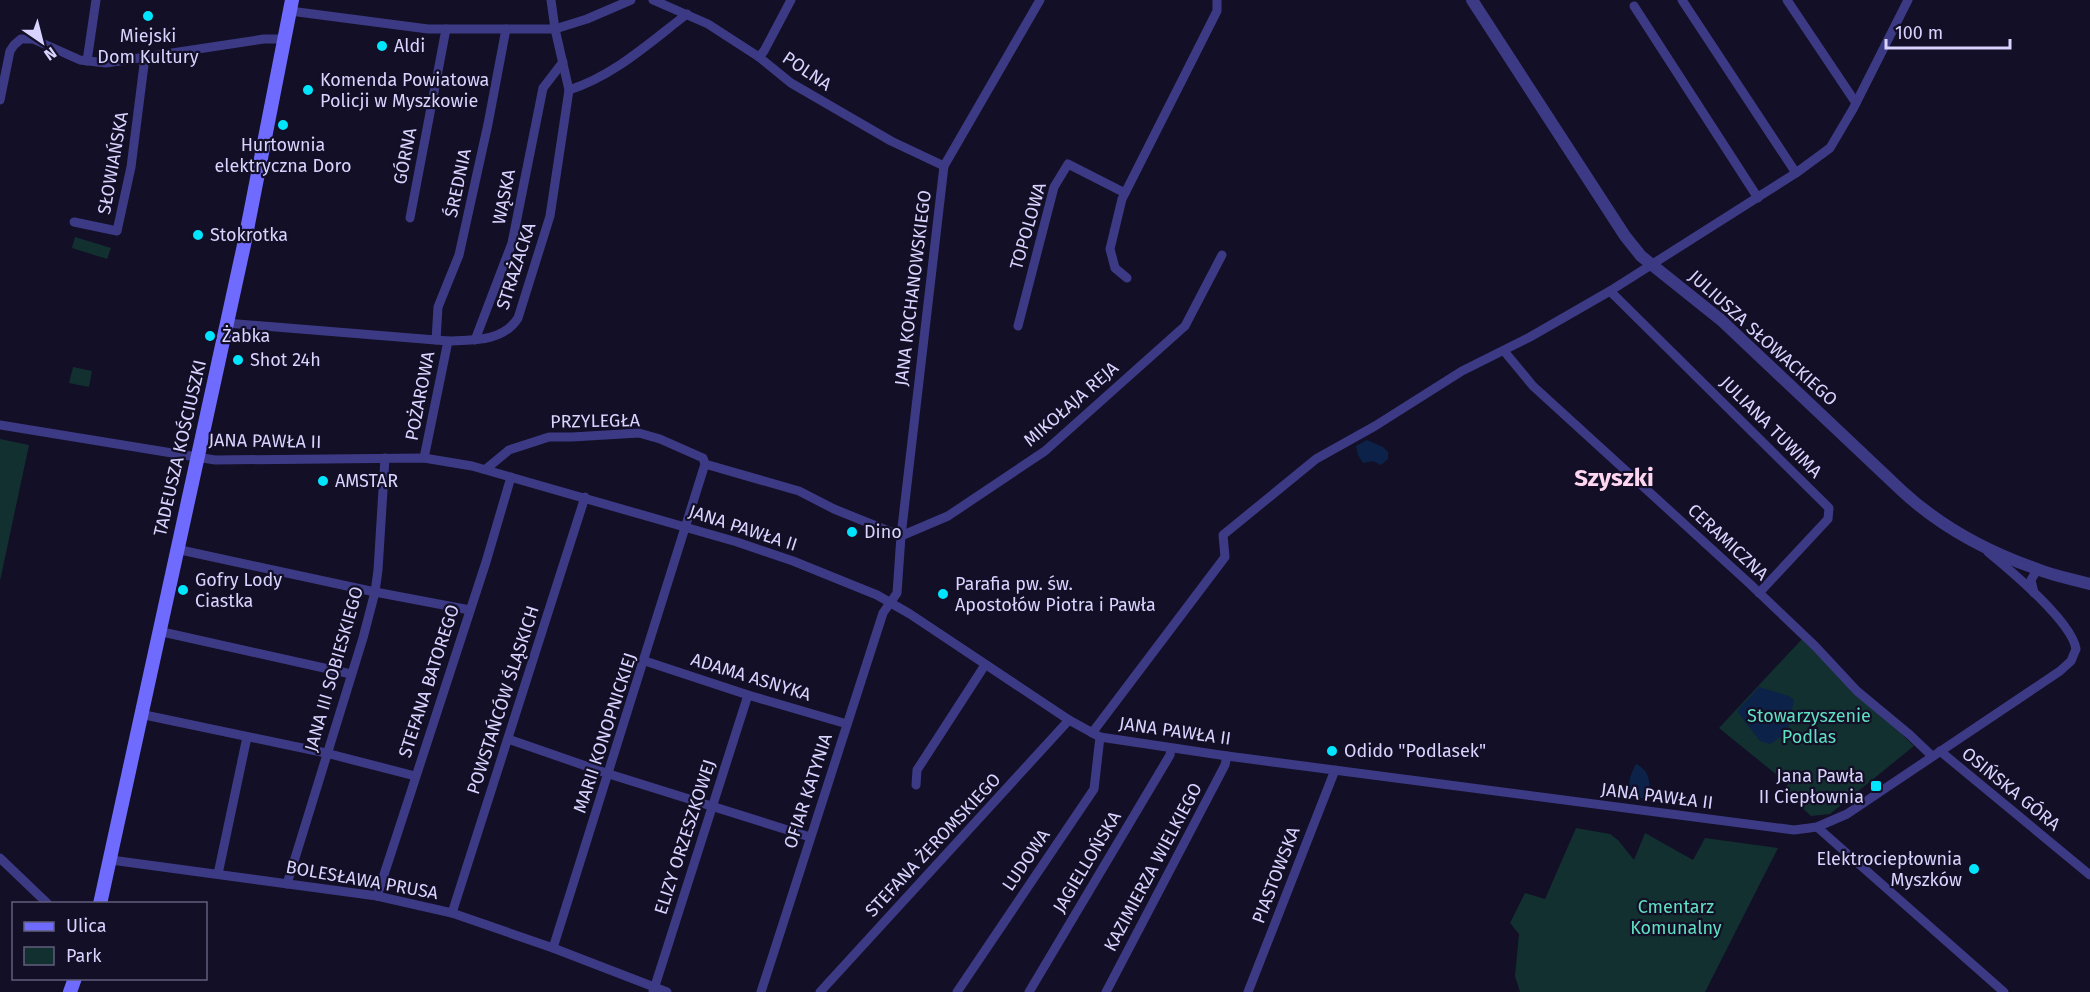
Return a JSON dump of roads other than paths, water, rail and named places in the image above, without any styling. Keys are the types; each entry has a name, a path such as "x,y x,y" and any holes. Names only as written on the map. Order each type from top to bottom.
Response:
{"main road":[{"name":"TADEUSZA KOŚCIUSZKI","path":"100,902 266,135 291,5"}],"street":[{"path":"87,61 96,0"},
{"name":"STRAŻACKA","path":"226,323 448,341 475,340 503,333 518,318 550,216 569,90 551,0"},
{"path":"291,5 428,29 555,29 587,20 631,0"},
{"name":"POLNA","path":"653,0 708,24 759,57 791,83 891,141 944,166"},
{"path":"759,57 791,0"},
{"name":"JANA KOCHANOWSKIEGO","path":"891,602 897,593 901,536 944,166 1040,0"},
{"path":"1127,278 1115,268 1110,249 1125,193 1217,11 1217,0"},
{"name":"JULIUSZA SŁOWACKIEGO","path":"1472,0 1625,236 1641,256 1721,320 1933,517 1972,540 2037,570 2090,584"},
{"path":"1682,0 1796,173"},
{"path":"1787,0 1856,104"},
{"path":"1096,735 1225,557 1223,535 1316,459 1375,426 1462,371 1504,351 1610,291 1758,198 1830,148 1856,104 1908,0"},
{"path":"1634,6 1758,198"},
{"path":"569,90 591,83 620,66 687,14"},
{"name":"GÓRNA","path":"410,218 446,29"},
{"name":"ŚREDNIA","path":"436,340 438,307 459,255 506,29"},
{"path":"0,100 10,51 21,39 33,39 72,57 87,61 112,62 264,39 284,39"},
{"name":"SŁOWIAŃSKA","path":"74,222 117,231 131,166 145,57"},
{"name":"WĄSKA","path":"475,340 512,243 543,88 563,62"},
{"name":"TOPOLOWA","path":"1018,326 1054,187 1068,164 1125,193"},
{"name":"MIKOŁAJA REJA","path":"901,536 948,516 1046,451 1185,326 1222,255"},
{"name":"JULIANA TUWIMA","path":"1610,291 1829,508 1828,519 1759,593"},
{"name":"POŻAROWA","path":"424,458 448,341"},
{"name":"CERAMICZNA","path":"1504,351 1533,386 1759,593 1815,646 1857,691 1936,754"},
{"name":"JANA PAWŁA II","path":"0,425 214,460 424,458 486,469 686,526 793,561 891,602 1069,720 1096,735 1227,756 1794,830 1817,827 1847,814 2072,661 2076,649 2074,640 2034,593 1972,540"},
{"name":"PRZYLEGŁA","path":"486,469 509,450 549,437 639,433 660,439 704,458 705,464 799,491 834,509 901,536"},
{"name":"JANA III SOBIESKIEGO","path":"287,884 375,592 385,458"},
{"path":"686,526 705,464"},
{"name":"STEFANA BATOREGO","path":"377,896 511,477"},
{"name":"POWSTAŃCÓW ŚLĄSKICH","path":"452,913 585,498"},
{"name":"MARII KONOPNICKIEJ","path":"553,948 686,526"},
{"path":"176,549 470,610"},
{"path":"2034,593 2031,580 2037,570"},
{"name":"OFIAR KATYNIA","path":"761,992 883,613 891,602"},
{"path":"158,632 351,674"},
{"name":"ADAMA ASNYKA","path":"645,661 847,724"},
{"path":"916,785 916,770 985,665"},
{"name":"ELIZY ORZESZKOWEJ","path":"654,990 711,805 748,695"},
{"path":"140,714 326,753 415,776"},
{"name":"STEFANA ŻEROMSKIEGO","path":"820,992 1069,720"},
{"name":"LUDOWA","path":"957,992 1094,789 1096,735"},
{"path":"218,874 247,737"},
{"path":"508,739 609,774 810,837"},
{"name":"JAGIELLOŃSKA","path":"1029,992 1125,833 1170,755 1171,748"},
{"name":"OSIŃSKA GÓRA","path":"1936,754 2090,875"},
{"name":"KAZIMIERZA WIELKIEGO","path":"1106,992 1225,765 1227,756"},
{"name":"PIASTOWSKA","path":"1248,992 1335,770"},
{"path":"1817,827 2004,992"},
{"path":"0,858 47,902"},
{"name":"BOLESŁAWA PRUSA","path":"111,860 377,896 452,913 553,948 654,990 667,992"}],"water":[{"path":"1367,440 1383,447 1388,452 1388,459 1381,465 1373,461 1363,463 1358,455 1356,446"},
{"path":"1759,687 1789,696 1794,700 1788,729 1785,734 1770,744 1760,741 1737,711"},
{"path":"1636,764 1647,774 1648,798 1634,796 1629,788"}],"place":[{"name":"Miejski Dom Kultury","path":"148,16"},
{"name":"Aldi","path":"382,46"},
{"name":"Komenda Powiatowa Policji w Myszkowie","path":"308,90"},
{"name":"Hurtownia elektryczna Doro","path":"283,125"},
{"name":"Stokrotka","path":"198,235"},
{"name":"Żabka","path":"210,336"},
{"name":"Shot 24h","path":"238,360"},
{"name":"AMSTAR","path":"323,481"},
{"name":"Dino","path":"852,532"},
{"name":"Gofry Lody Ciastka","path":"183,590"},
{"name":"Parafia pw. św. Apostołów Piotra i Pawła","path":"943,594"},
{"name":"Odido \"Podlasek\"","path":"1332,751"},
{"name":"Jana Pawła II Ciepłownia","path":"1876,786"},
{"name":"Elektrociepłownia Myszków","path":"1974,869"}],"district":[{"name":"Szyszki","path":"1614,478"}],"park label":[{"name":"Stowarzyszenie Podlas","path":"1809,726"},
{"name":"Cmentarz Komunalny","path":"1676,917"}]}
